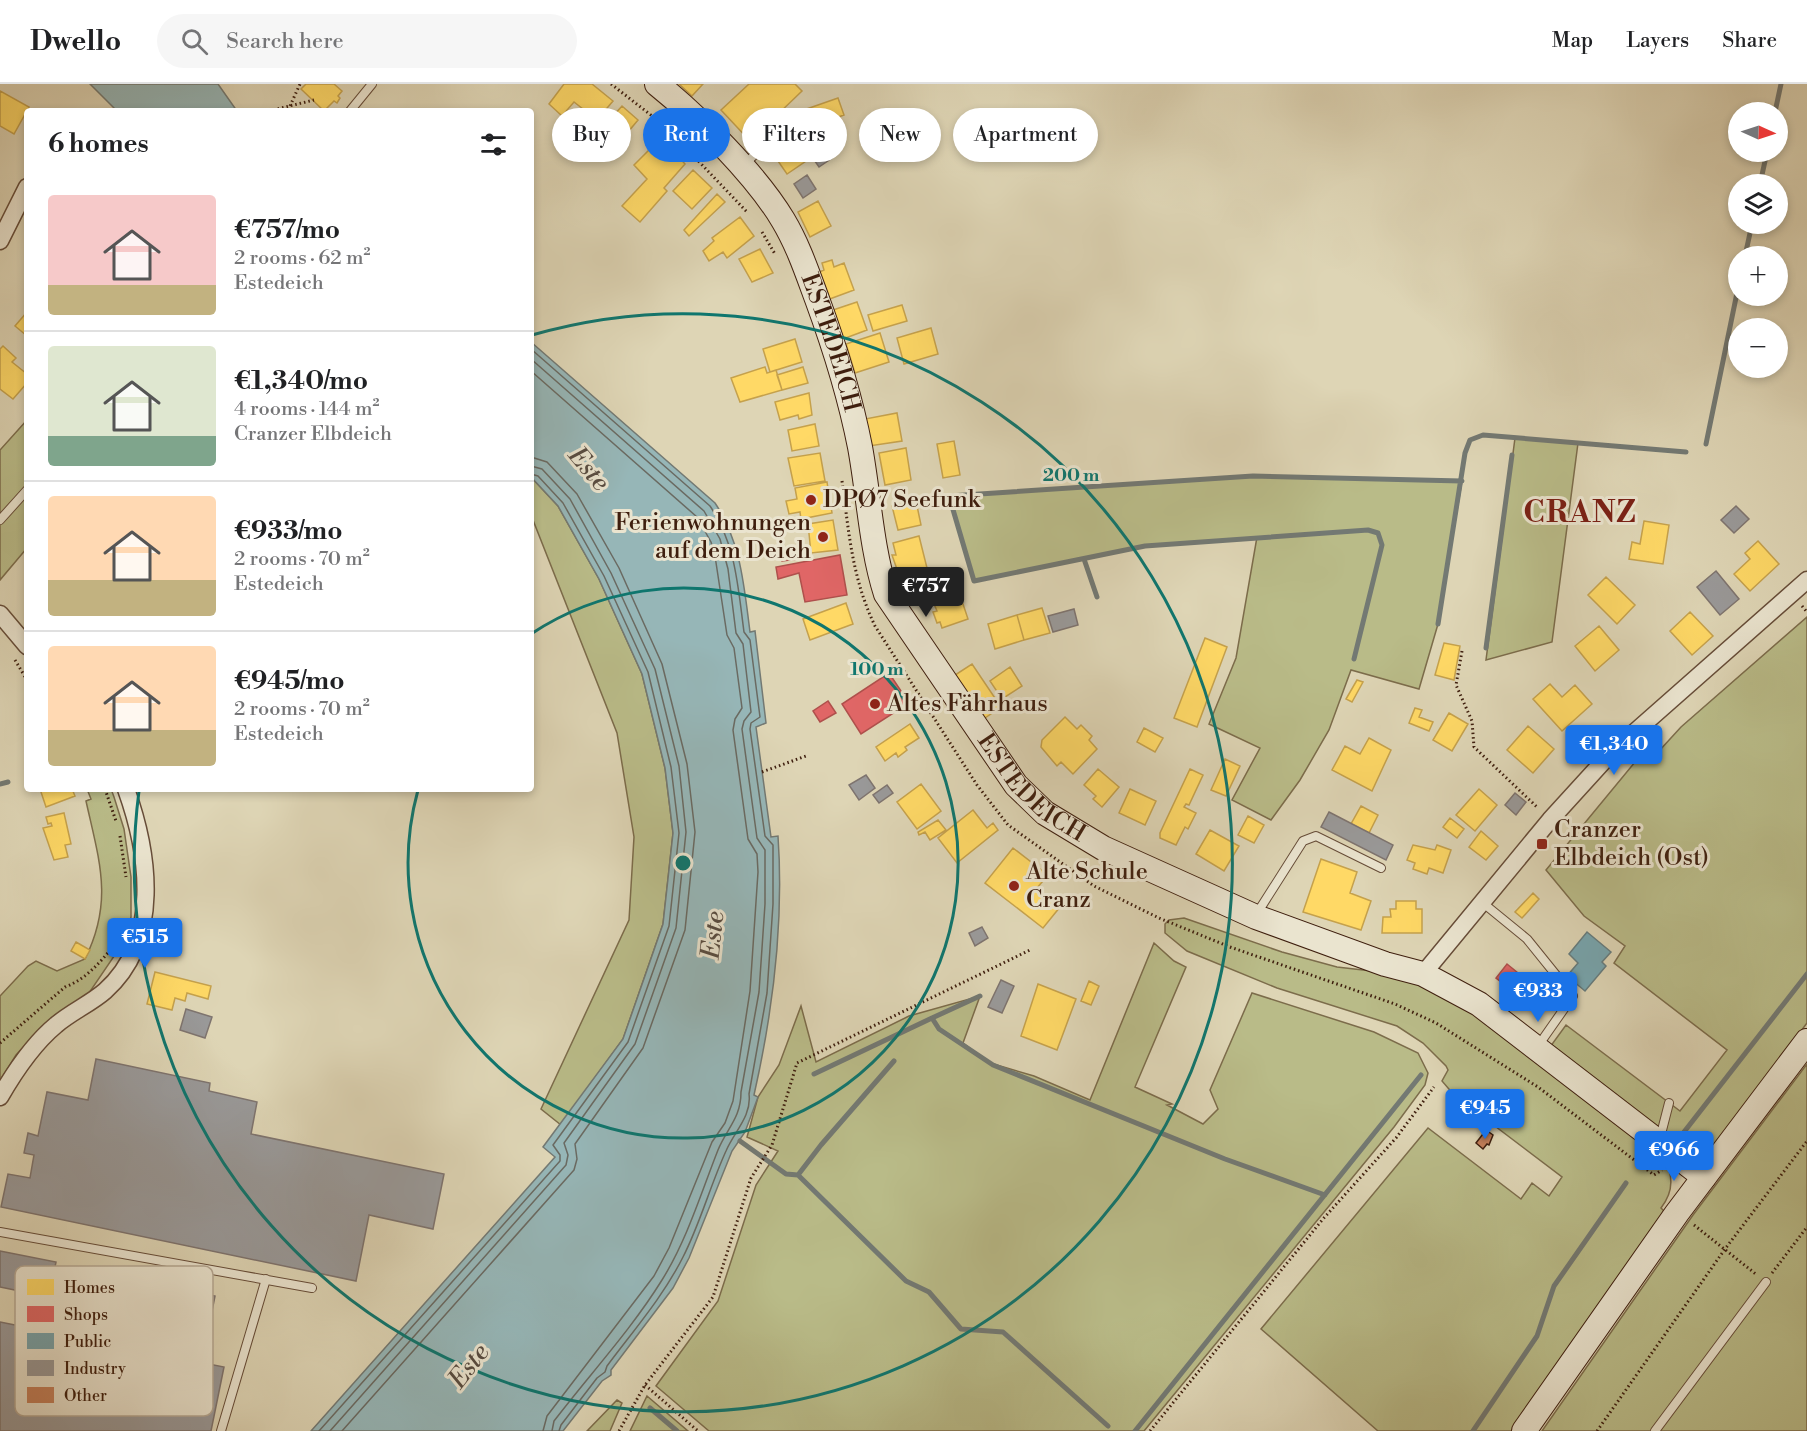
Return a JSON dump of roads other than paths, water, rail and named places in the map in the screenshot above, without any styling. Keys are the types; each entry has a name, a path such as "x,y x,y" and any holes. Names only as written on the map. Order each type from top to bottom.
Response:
{"street":[{"name":"ESTEDEICH","path":"657,84 684,106 741,167 764,193 783,220 800,254 847,386 860,448 878,567 886,594 1016,784 1045,813 1103,848 1256,916 1385,964 1423,974 1479,1004 1704,1177"},
{"path":"0,241 21,213"},
{"path":"1423,974 1550,820 1633,732 1807,579"},
{"path":"0,614 24,642"},
{"path":"0,1097 13,1074 44,1036 56,1024 106,990 128,963 135,948 145,912 145,872 139,830 127,792"},
{"path":"1524,1431 1704,1177 1807,1041"}],"lane":[{"path":"352,108 372,84"},
{"path":"741,167 746,162"},
{"path":"0,520 24,493"},
{"path":"1256,916 1303,841 1316,836 1381,868"},
{"path":"1483,903 1527,939 1573,996 1536,1049"},
{"path":"1659,1141 1670,1103"},
{"path":"0,1232 192,1266"},
{"path":"213,1270 312,1288"},
{"path":"221,1431 266,1279"},
{"path":"1654,1431 1766,1282"}],"water":[{"path":"90,84 218,84 235,108 114,108"},
{"name":"Este","path":"534,345 715,503 731,533 736,549 750,632 755,631 766,723 756,727 771,837 778,836 778,934 772,999 754,1095 758,1097 745,1132 732,1151 689,1258 673,1288 611,1370 611,1375 602,1381 563,1431 311,1431 555,1157 543,1147 623,1039 663,924 673,833 665,768 642,674 599,579 558,506 534,480"}],"waterway":[{"path":"1777,102 1781,84"},
{"path":"1762,174 1765,162"},
{"path":"1747,246 1750,234"},
{"path":"1706,444 1734,306"},
{"path":"1438,624 1465,453 1470,440 1483,435 1686,452"},
{"path":"1486,648 1512,455"},
{"path":"1354,659 1382,545 1378,533 1368,530 1145,546 974,581 949,496 1253,476 1462,481"},
{"path":"1084,559 1097,597"},
{"path":"0,784 8,782"},
{"path":"1684,1132 1807,974"},
{"path":"932,1018 980,996"},
{"path":"814,1074 932,1018 939,1029 993,1065 1225,1159 1325,1195"},
{"path":"798,1175 894,1061"},
{"path":"1135,1431 1421,1075"},
{"path":"740,1141 786,1174 798,1175 906,1281 929,1292 961,1329 1003,1332 1108,1426"},
{"path":"1473,1431 1537,1336 1554,1286 1626,1183"},
{"path":"650,1408 677,1431"}],"place":[{"name":"DPØ7 Seefunk","path":"811,500"},
{"name":"Ferienwohnungen auf dem Deich","path":"823,537"},
{"name":"Altes Fährhaus","path":"875,704"},
{"name":"Cranzer Elbdeich (Ost)","path":"1542,844"},
{"name":"Alte Schule Cranz","path":"1014,886"}],"district":[{"name":"CRANZ","path":"1580,513"}]}
